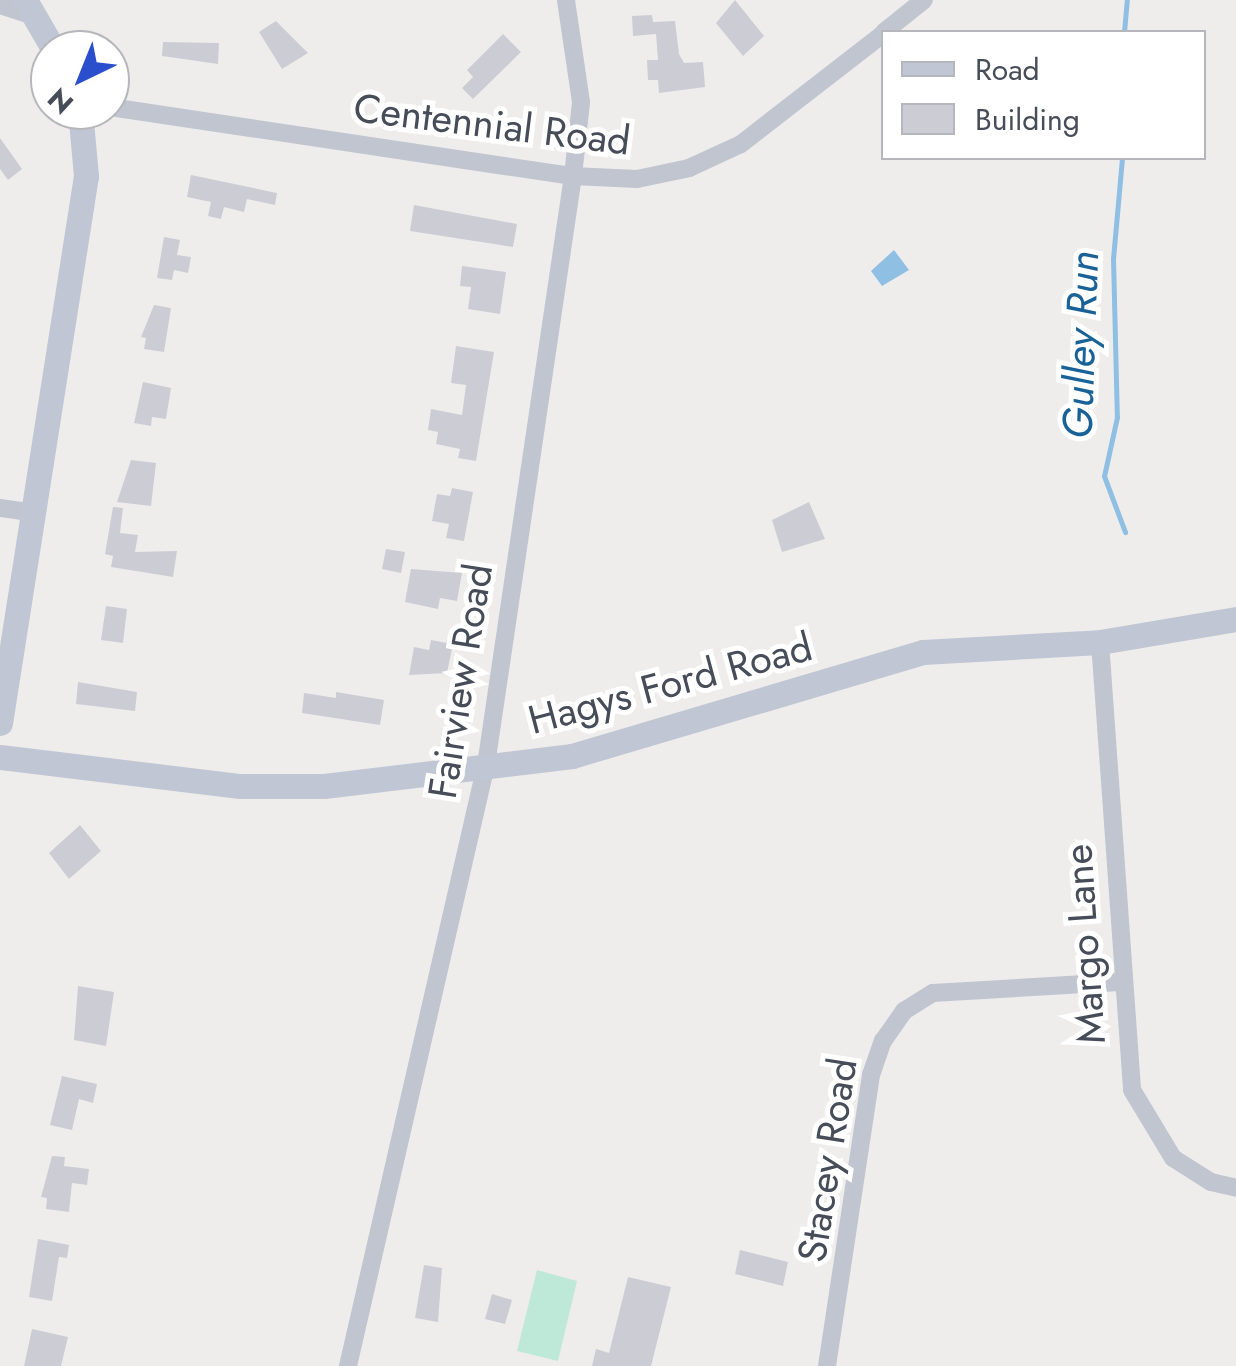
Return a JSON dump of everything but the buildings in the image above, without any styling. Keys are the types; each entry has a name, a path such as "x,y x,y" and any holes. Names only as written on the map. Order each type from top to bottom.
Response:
{"street":[{"name":"Fairview Road","path":"349,1363 486,764 581,102 566,0"},
{"name":"Centennial Road","path":"888,30 924,0"},
{"path":"0,5 29,8 42,30"},
{"name":"Centennial Road","path":"130,110 573,176 637,178 715,157 764,129 881,35"},
{"path":"0,724 86,176 82,130"},
{"path":"0,508 35,512"},
{"name":"Hagys Ford Road","path":"0,757 280,788 613,745 923,652 1011,642 1100,642 1236,620"},
{"name":"Margo Lane","path":"1100,642 1120,982 1132,1090 1150,1127 1173,1158 1210,1182 1236,1188"},
{"name":"Stacey Road","path":"827,1366 871,1076 883,1041 904,1011 933,993 1120,982"},
{"path":"349,1363 368,1366"}],"green space":[{"path":"537,1270 577,1281 558,1361 517,1351"}],"water":[{"path":"894,250 909,270 882,286 871,271"}],"waterway":[{"name":"Gulley Run","path":"1124,30 1127,0"},
{"name":"Gulley Run","path":"1122,160 1113,258 1117,417 1104,476 1125,532"}]}
